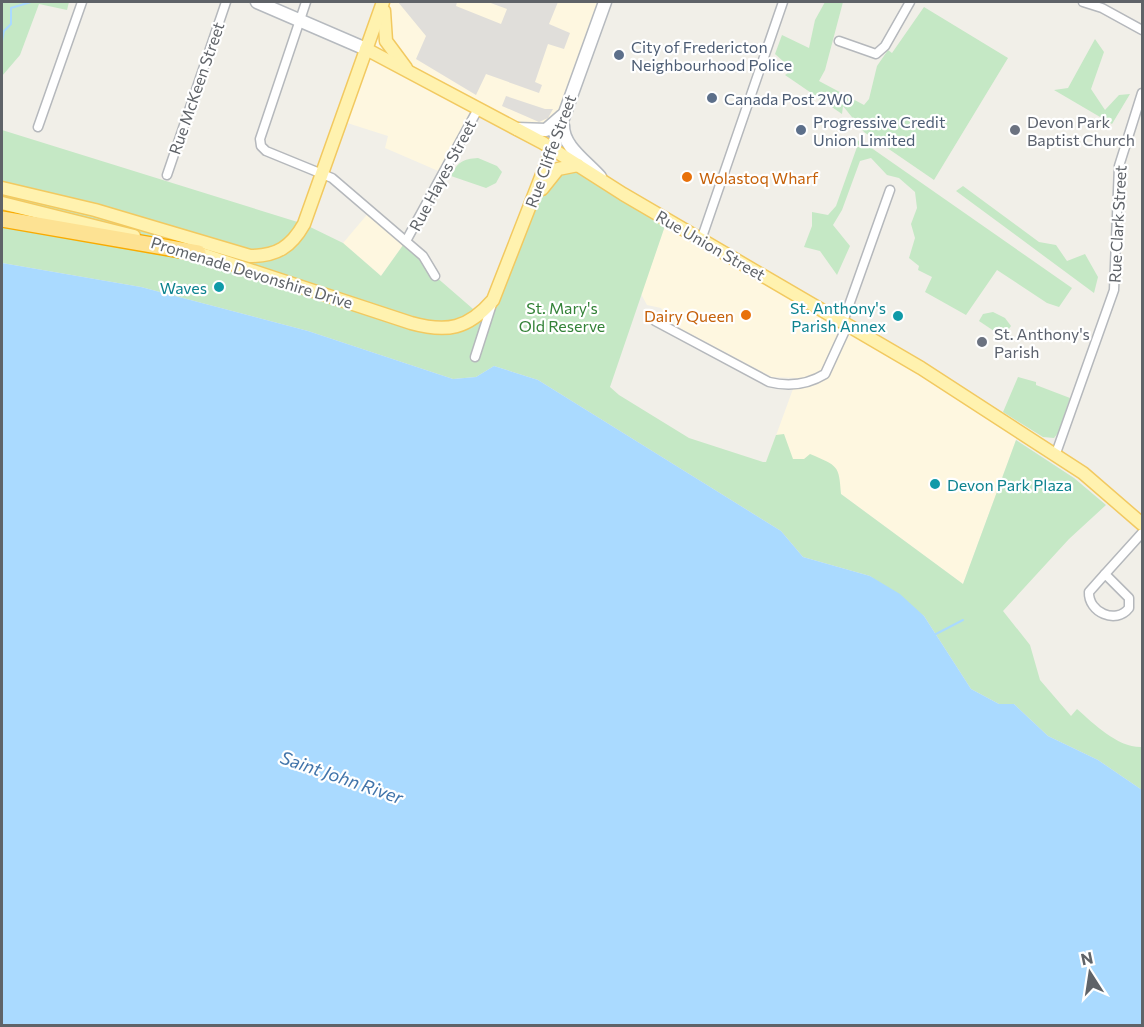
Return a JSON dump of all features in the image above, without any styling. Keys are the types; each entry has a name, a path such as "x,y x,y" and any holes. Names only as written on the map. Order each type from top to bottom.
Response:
{"highway":[{"path":"2,219 198,253"}],"main road":[{"name":"Rue Union Street","path":"257,2 366,50 552,149 701,240 846,323 1083,473 1143,524"},
{"name":"Promenade Devonshire Drive","path":"2,188 95,210 250,256 266,256 288,246 297,236 322,174 384,2"},
{"path":"384,2 383,20 386,41 408,71"},
{"name":"Rue Cliffe Street","path":"493,300 552,149 605,2"},
{"path":"517,129 546,130 563,115"},
{"path":"563,115 562,136 603,181"},
{"path":"530,207 558,169 578,165"},
{"name":"Promenade Devonshire Drive","path":"2,203 198,253 430,328 449,329 466,324 480,315 493,300"}],"street":[{"path":"38,127 82,2"},
{"name":"Rue McKeen Street","path":"167,175 226,2"},
{"path":"306,2 260,139 261,146 266,151 332,178 423,256 435,276"},
{"path":"701,240 783,2"},
{"path":"839,41 876,54 885,46 910,2"},
{"path":"1083,2 1102,8 1143,30"},
{"name":"Rue Clark Street","path":"1055,456 1114,290 1119,166 1143,93"},
{"name":"Rue Hayes Street","path":"406,241 478,109"},
{"path":"655,321 769,382 788,385 814,380 825,374 846,323 890,190"},
{"path":"475,357 493,300"},
{"path":"1105,573 1129,598 1129,608 1120,616 1110,616 1100,612 1090,601 1089,592 1105,573 1143,533"}],"shaded area":[{"path":"383,2 605,2 563,115 538,131 478,109 443,173 385,148 388,136 341,121"},
{"path":"398,2 457,2 456,6 501,24 507,9 488,2 558,2 549,24 570,33 564,49 548,44 535,82 542,85 539,93 486,74 476,95 416,59 426,36"},
{"path":"506,96 545,109 553,109 548,118 539,122 502,106"},
{"path":"370,211 406,241 381,276 343,243"},
{"name":"Devon Park Plaza","path":"667,220 1019,432 963,584 841,494 766,463 797,378 772,377 672,324 661,308 647,305 641,294"}],"green space":[{"path":"2,2 69,2 67,10 39,4 20,55 2,76"},
{"path":"825,2 843,2 825,70 819,81 864,105 869,99 877,66 888,50 892,53 924,7 1008,58 934,180 864,132 843,106 842,114 785,75 793,70 775,54 782,35 809,48 815,20"},
{"path":"1095,39 1104,52 1091,89 1105,110 1119,95 1130,94 1112,124 1054,90 1068,88"},
{"name":"St. Mary's Old Reserve","path":"2,130 304,224 343,243 381,276 406,241 435,276 480,315 530,207 550,178 578,165 667,220 610,387 619,395 689,438 763,462 766,462 776,435 784,434 793,459 804,459 810,454 832,464 838,472 841,494 963,584 1016,440 1074,478 1106,505 1069,539 1003,611 1030,645 1040,680 1071,716 1077,709 1115,739 1124,744 1142,747 1142,790 1098,760 1048,736 1014,704 999,704 971,689 924,616 870,576 803,557 781,531 538,380 494,366 476,377 453,379 308,331 141,287 2,263"},
{"path":"860,140 1072,288 1059,307 1047,303 997,270 966,315 925,292 932,277 918,270 919,266 909,258 915,238 911,224 917,208 915,192 899,178 887,175 871,158 860,161 842,210 833,225 850,246 837,275 820,251 804,247 812,226 812,212 828,215 836,206 857,147 860,147 856,142"},
{"path":"478,158 497,166 502,172 496,183 486,188 451,176 461,162"},
{"path":"963,186 1039,242 1056,245 1067,261 1085,254 1098,277 1094,293 956,191"},
{"path":"993,312 1005,318 1011,326 1003,337 979,321 983,314"},
{"path":"1018,377 1036,382 1036,385 1070,398 1058,433 1054,438 1043,437 1003,412"}],"water":[{"name":"Saint John River","path":"2,263 141,287 308,331 453,379 476,377 494,366 538,380 781,531 803,557 870,576 900,594 924,616 971,689 999,704 1014,704 1048,736 1098,760 1142,790 1142,1025 2,1025"}],"waterway":[{"path":"2,41 4,31 11,24 11,8 31,2"},
{"path":"2,56 2,69"},
{"path":"936,634 963,620"}],"place":[{"name":"City of Fredericton Neighbourhood Police","path":"619,55"},
{"name":"Canada Post 2W0","path":"712,98"},
{"name":"Progressive Credit Union Limited","path":"801,130"},
{"name":"Devon Park Baptist Church","path":"1015,130"},
{"name":"Wolastoq Wharf","path":"687,177"},
{"name":"Waves","path":"219,287"},
{"name":"Dairy Queen","path":"746,315"},
{"name":"St. Anthony's Parish Annex","path":"898,316"},
{"name":"St. Anthony's Parish","path":"982,342"},
{"name":"Devon Park Plaza","path":"935,484"}]}
